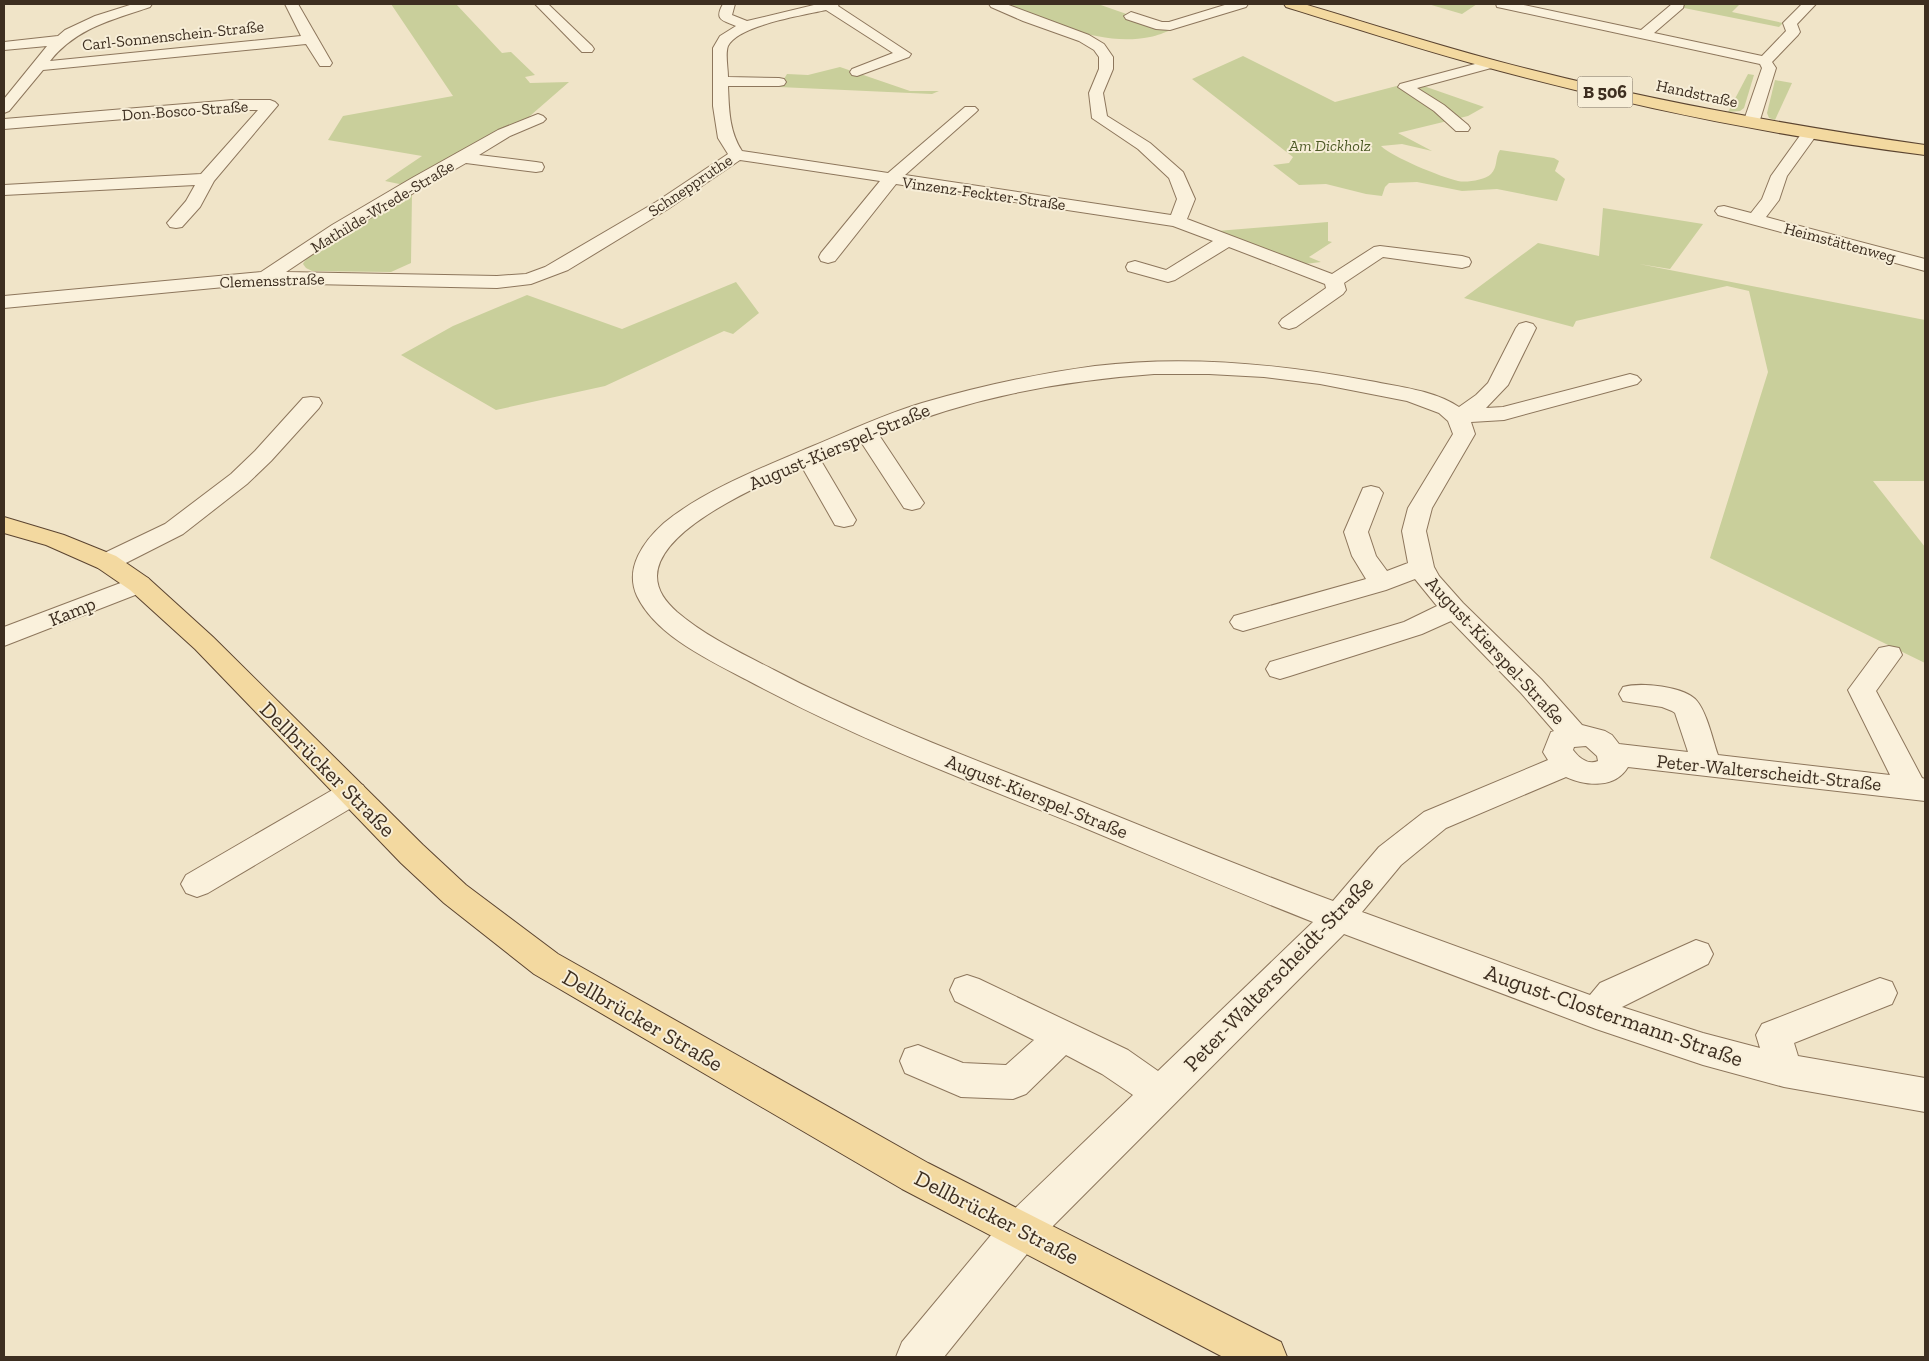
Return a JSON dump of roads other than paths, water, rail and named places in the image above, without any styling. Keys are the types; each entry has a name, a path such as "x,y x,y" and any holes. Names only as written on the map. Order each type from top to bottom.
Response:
{"main road":[{"name":"Handstraße","path":"1291,4 1422,45 1490,64 1594,89 1751,123 1925,150"},
{"name":"Dellbrücker Straße","path":"4,525 55,540 107,562 139,584 204,643 455,894 546,964 915,1176 1266,1357"}],"street":[{"path":"4,108 70,33 100,19 145,4"},
{"path":"292,4 310,39 325,62"},
{"path":"541,4 583,45 562,44"},
{"path":"729,4 725,12 726,17 746,25"},
{"path":"830,4 904,54 857,72"},
{"name":"Schneppruthe","path":"541,276 589,250 737,155 726,138 720,81 720,48 725,39 746,25 830,4"},
{"path":"996,4 1028,18 1084,38 1099,47 1106,57 1106,69 1096,93 1100,118 1144,146 1177,176 1186,199 1177,221"},
{"path":"1130,16 1161,26 1170,26 1240,4"},
{"path":"1502,4 1538,7 1644,35 1765,61 1769,68 1751,123"},
{"path":"1765,61 1793,32 1790,23 1809,4"},
{"path":"1644,35 1678,5"},
{"name":"Carl-Sonnenschein-Straße","path":"39,66 310,39"},
{"path":"4,46 63,40"},
{"path":"1462,128 1439,108 1405,87 1490,64"},
{"path":"720,81 779,82"},
{"name":"Don-Bosco-Straße","path":"4,124 233,105 270,106 206,179 194,203 176,222"},
{"path":"828,257 891,179 970,110"},
{"path":"463,158 504,133 538,119"},
{"name":"Heimstättenweg","path":"1756,218 1770,200 1779,176 1810,133"},
{"name":"Vinzenz-Feckter-Straße","path":"737,155 1177,221 1334,281"},
{"name":"Mathilde-Wrede-Straße","path":"266,277 338,229 463,158 536,166"},
{"path":"4,190 206,179"},
{"name":"Heimstättenweg","path":"1724,211 1756,218 1925,265"},
{"path":"1135,267 1168,276 1228,240"},
{"path":"1289,323 1336,290 1334,281 1380,251 1462,262"},
{"name":"Clemensstraße","path":"4,302 266,277 497,282 541,276"},
{"path":"1458,417 1484,400 1497,385 1526,328"},
{"name":"August-Kierspel-Straße","path":"1338,918 931,754 834,712 714,651 673,623 656,607 646,590 644,572 651,554 661,540 682,521 708,504 773,471 931,407 1009,387 1118,369 1178,366 1263,370 1326,378 1411,396 1439,405 1458,417 1464,434 1420,508 1414,531 1421,567 1429,581 1454,609 1531,686 1570,749"},
{"path":"1458,417 1504,414 1630,380"},
{"path":"107,562 174,529 217,496 263,456 311,403"},
{"path":"866,432 912,503"},
{"path":"807,456 844,520"},
{"path":"1371,493 1356,532 1364,556 1381,582"},
{"path":"1242,622 1381,582 1421,567"},
{"name":"Kamp","path":"4,637 139,584"},
{"path":"1280,669 1413,628 1454,609"},
{"path":"1889,655 1862,690 1918,789"},
{"path":"1633,694 1673,699 1682,702 1687,708 1708,764"},
{"name":"Peter-Walterscheidt-Straße","path":"917,1357 1020,1230 1158,1092 1198,1057 1338,918 1390,856 1435,820 1570,749 1584,773 1603,774 1614,766 1612,754 1918,789"},
{"path":"197,884 352,793"},
{"name":"August-Clostermann-Straße","path":"1338,918 1596,1014 1734,1058 1784,1070 1893,1091 1925,1095"},
{"path":"1596,1014 1612,994 1696,954"},
{"path":"968,990 1115,1062 1158,1092"},
{"path":"1784,1070 1774,1035 1880,993"},
{"path":"918,1061 961,1080 1013,1082 1062,1036"}],"park label":[{"name":"Am Dickholz","path":"1330,145"}]}
